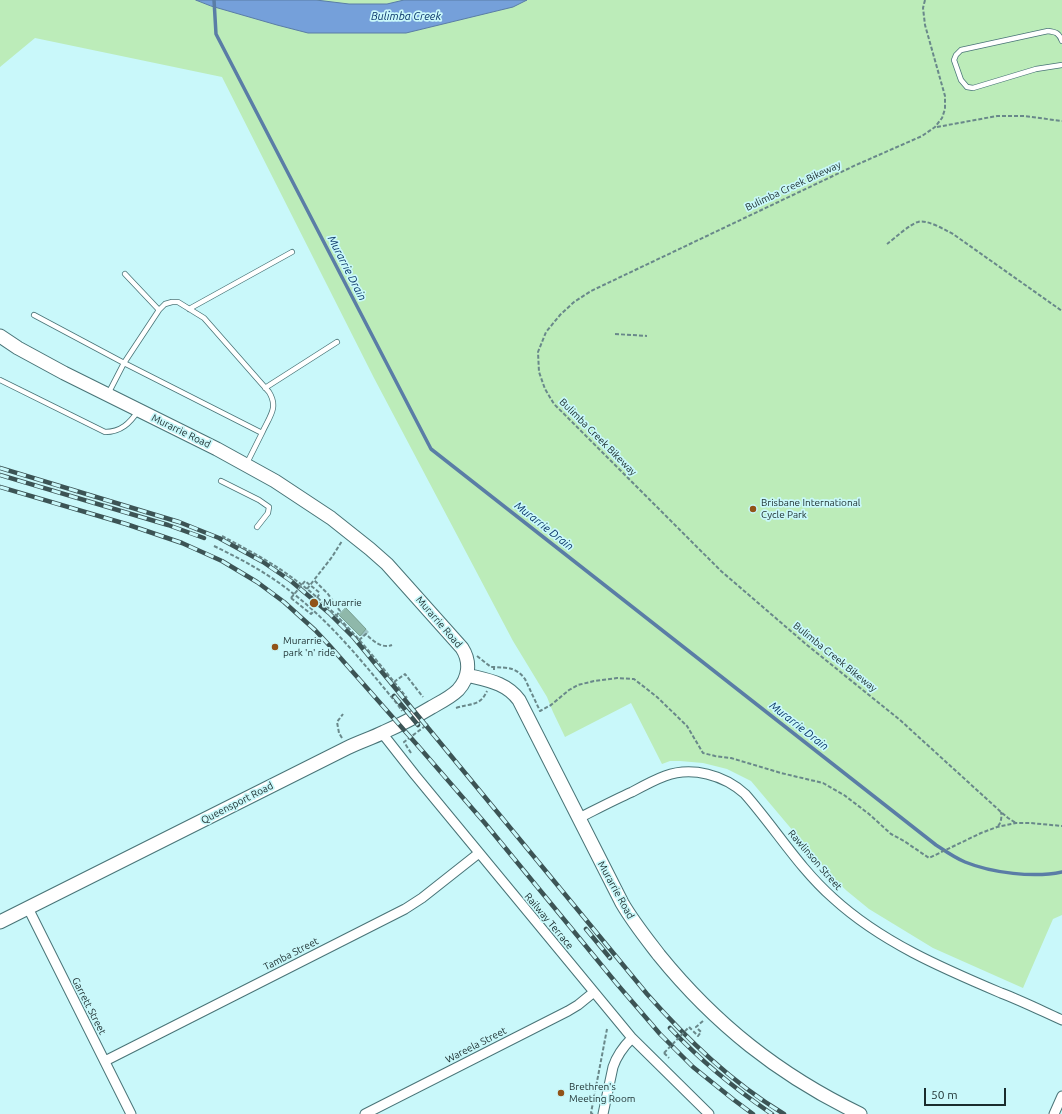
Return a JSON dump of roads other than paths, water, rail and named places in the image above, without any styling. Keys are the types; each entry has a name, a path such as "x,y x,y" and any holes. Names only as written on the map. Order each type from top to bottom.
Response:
{"street":[{"name":"Murarrie Road","path":"0,336 38,359 218,449 279,483 331,518 370,549 405,583 465,652 468,660 467,675 503,686 509,689 516,696 580,818 615,891 631,918 687,988 719,1020 752,1049 808,1086 860,1114"},
{"name":"Queensport Road","path":"0,922 356,743 382,733 418,716 452,695 461,686 467,675"},
{"name":"Railway Terrace","path":"382,733 632,1038 709,1114"},
{"name":"Rawlinson Street","path":"580,818 673,773 701,773 725,781 745,794 819,884 865,924 933,963 1062,1020"},
{"name":"Tamba Street","path":"105,1060 405,909 422,898 479,853"},
{"name":"Garrett Street","path":"28,908 131,1114"},
{"name":"Wareela Street","path":"365,1114 568,1011 594,992"},
{"path":"603,1114 615,1061 620,1051 632,1038"},
{"path":"1054,1114 1062,1096"}],"lane":[{"path":"1062,41 1060,36 1055,32 1048,31 961,50 956,55 954,60 961,80 968,87 973,88 1036,69 1062,65"},
{"path":"189,309 292,252"},
{"path":"125,274 159,310"},
{"path":"108,395 124,363 159,310 165,304 178,302 204,318 272,397 274,407 246,465"},
{"path":"34,315 124,363 262,433"},
{"path":"265,388 337,342"},
{"path":"0,380 105,432 109,432 127,425 131,422 139,410"},
{"path":"221,481 259,500 269,508 268,513 257,527"}],"water":[{"name":"Bulimba Creek","path":"196,0 316,0 349,4 387,4 404,0 527,0 513,7 406,33 308,33 211,6"}],"waterway":[{"name":"Murarrie Drain","path":"214,0 216,34 431,449 936,845 961,860 976,866 1000,872 1039,875 1062,872"}],"railway":[{"path":"0,468 179,522 219,538 263,562 291,581 329,613 354,638 662,1011 728,1074 765,1102 784,1114"},
{"path":"0,475 168,525 204,538"},
{"path":"0,487 126,524 182,543 222,561 257,582 284,602 329,645 419,747 484,822 660,1034 693,1067 753,1114"},
{"path":"394,696 418,725"},
{"path":"586,929 610,958"},
{"path":"670,1028 719,1074 772,1114"}],"place":[{"name":"Brisbane International Cycle Park","path":"753,509"},
{"name":"Murarrie","path":"314,603"},
{"name":"Murarrie park 'n' ride","path":"275,647"},
{"name":"Brethren's Meeting Room","path":"561,1093"}]}
